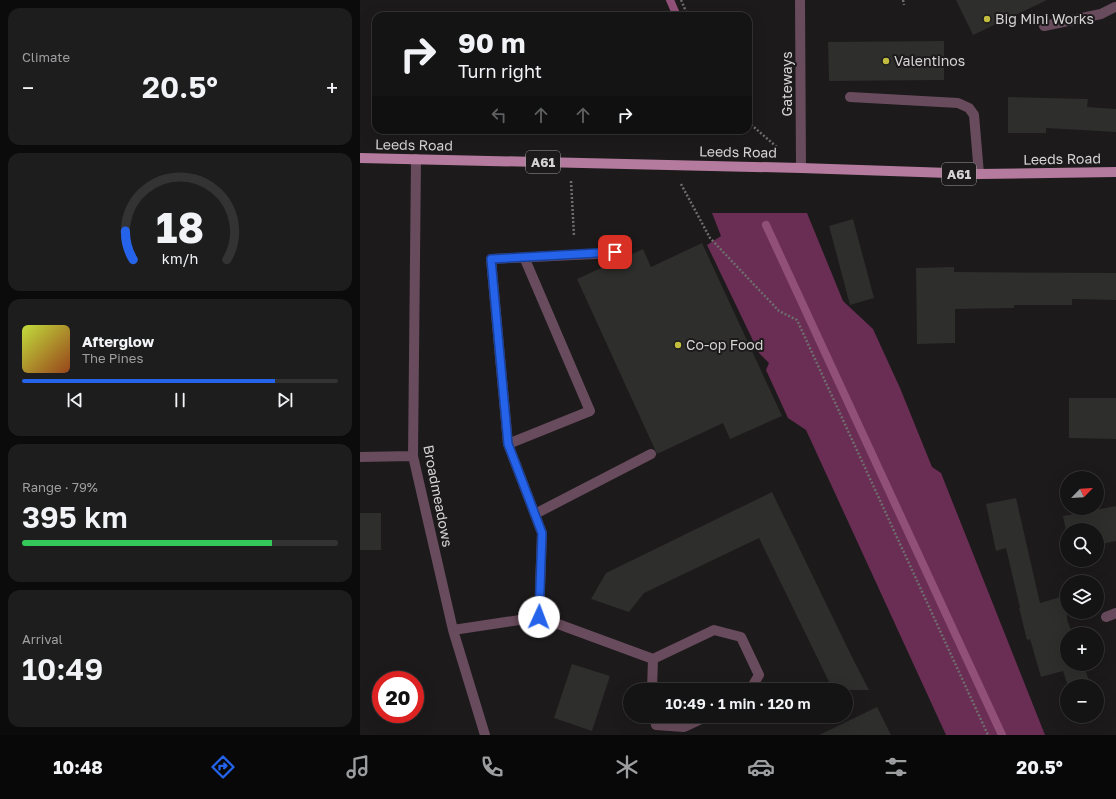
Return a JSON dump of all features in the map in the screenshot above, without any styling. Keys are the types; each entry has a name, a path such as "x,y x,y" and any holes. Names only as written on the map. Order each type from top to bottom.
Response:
{"main road":[{"name":"Leeds Road","path":"360,158 801,168 978,174 1116,172"}],"street":[{"name":"Gateways","path":"800,0 801,168"},
{"path":"1044,26 1102,14 1113,5"},
{"path":"850,97 958,103 969,108 974,115 978,174"},
{"name":"Broadmeadows","path":"416,159 413,456 452,630 485,735"},
{"path":"539,617 542,533 508,444 491,259 615,252"},
{"path":"508,444 590,411 524,257"},
{"path":"534,514 651,454"},
{"path":"360,457 413,456"},
{"path":"1106,617 1116,613"},
{"path":"452,630 539,617 653,659 714,630 741,637 759,675 754,683"},
{"path":"652,683 653,659"},
{"path":"656,723 656,725 684,727 693,723"}],"path":[{"path":"681,0 686,12"},
{"path":"903,0 904,5"},
{"path":"752,125 801,168"},
{"path":"570,163 575,255"},
{"path":"671,165 710,238 779,311 797,320 988,735"}],"shaded area":[{"path":"712,213 807,213 843,301 873,329 900,388 932,467 941,473 1045,735 946,735 806,430 788,418 766,370 769,363 759,353 707,245 721,236"}],"building":[{"name":"Big Mini Works","path":"956,0 1047,0 973,35"},
{"name":"Valentinos","path":"944,41 944,80 829,81 828,42"},
{"path":"1008,97 1088,99 1087,107 1116,109 1116,132 1046,128 1046,133 1008,133"},
{"path":"853,219 874,298 850,305 829,226"},
{"name":"Co-op Food","path":"702,243 782,416 730,439 723,423 657,454 577,279 643,249 651,267"},
{"path":"954,267 954,272 1116,273 1116,300 1072,299 1072,305 1014,305 1014,308 955,309 955,343 917,344 916,268"},
{"path":"1069,398 1116,398 1116,439 1069,438"},
{"path":"772,492 869,690 853,690 853,683 830,683 759,538 644,593 629,612 591,599 606,573"},
{"path":"1016,498 1040,603 1060,597 1060,619 1067,619 1070,627 1060,627 1060,671 1063,671 1041,677 1030,639 1027,640 1006,548 996,551 986,504"},
{"path":"1116,506 1116,541 1104,544 1104,523 1064,523 1063,516 1104,515 1104,508"},
{"path":"360,513 381,513 381,550 360,550"},
{"path":"572,664 610,676 592,731 554,718"},
{"path":"1063,671 1086,671 1088,679 1066,679"},
{"path":"877,707 891,735 819,735 844,723 853,723 853,719"}],"waterway":[{"path":"670,0 675,12"},
{"path":"766,225 1002,735"}],"place":[{"name":"Big Mini Works","path":"987,19"},
{"name":"Valentinos","path":"886,61"},
{"name":"Co-op Food","path":"678,345"}],"route":[{"path":"539,617 542,533 508,444 491,259 615,252"}]}
